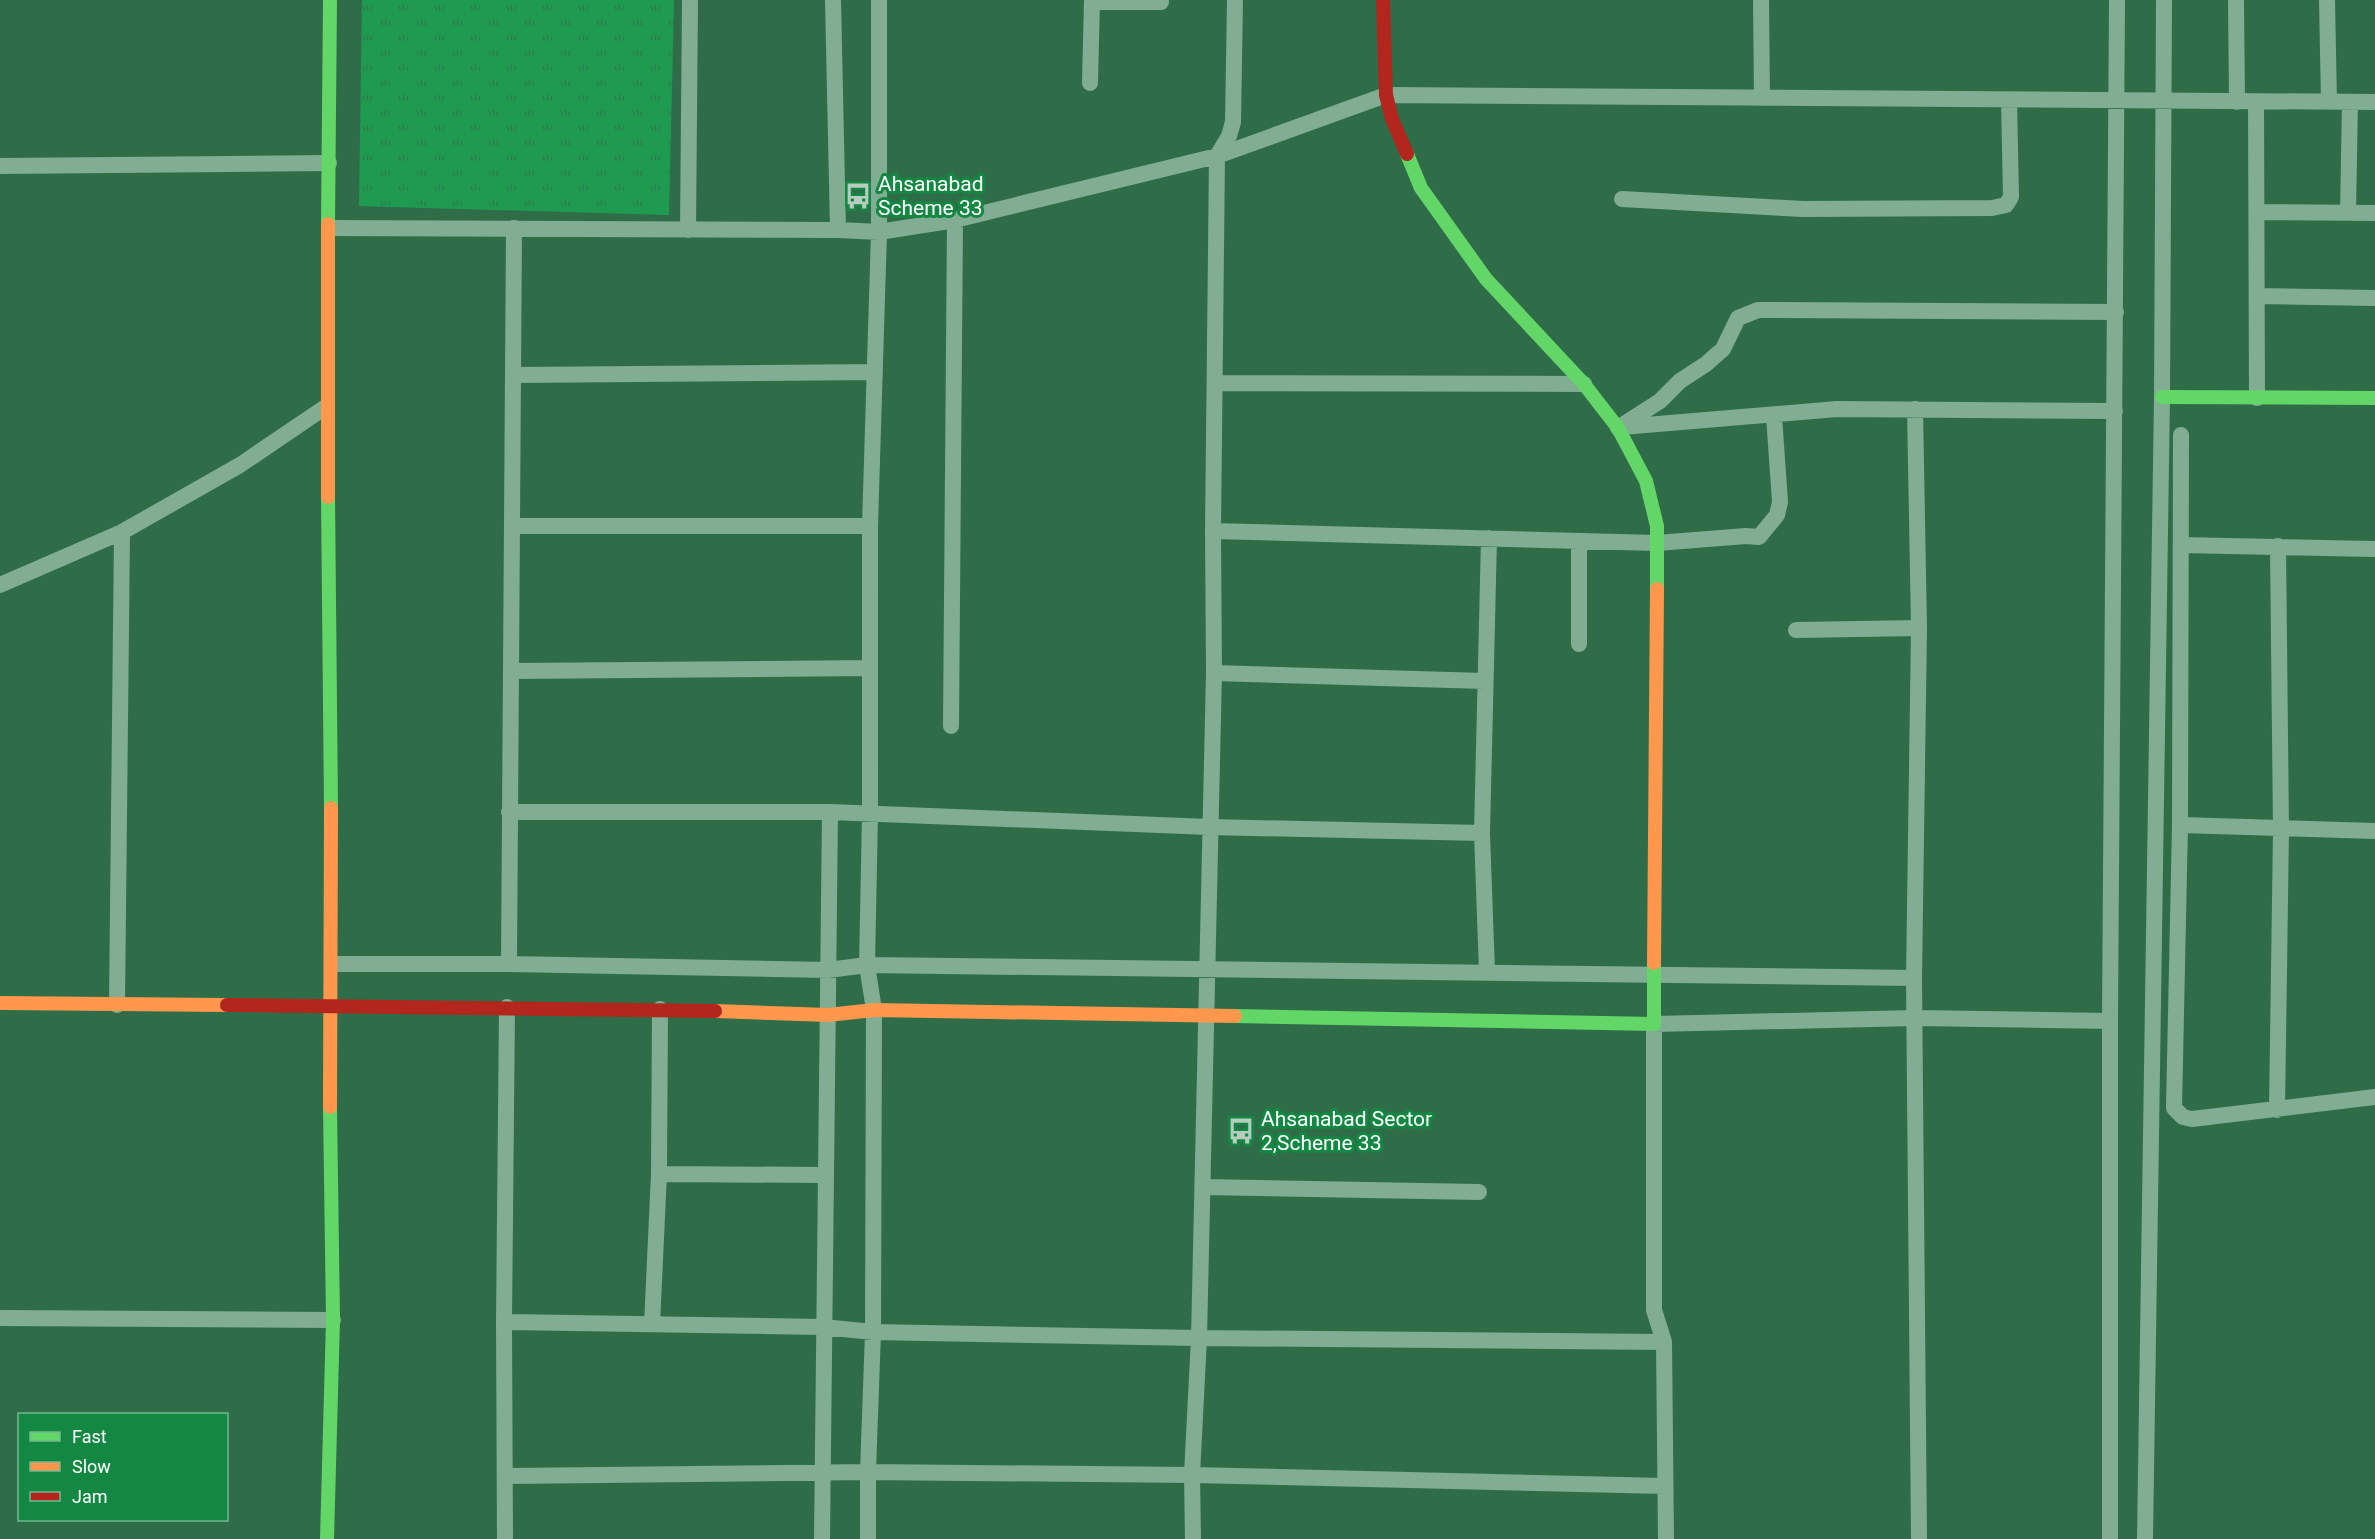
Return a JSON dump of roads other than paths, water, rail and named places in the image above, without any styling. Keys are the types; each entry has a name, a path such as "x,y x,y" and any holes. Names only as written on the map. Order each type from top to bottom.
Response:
{"street":[{"path":"327,1539 333,1320 329,1005 332,964 327,406 330,0"},
{"path":"688,230 690,0"},
{"path":"833,0 838,230"},
{"path":"868,1539 873,1332 874,1010 867,965 870,815 870,526 879,232 879,0"},
{"path":"1193,1539 1191,1475 1199,1338 1214,673 1213,531 1217,156 1233,122 1235,0"},
{"path":"1383,0 1386,95 1392,119 1421,188 1486,279 1584,384 1618,428 1646,481 1657,526 1654,1310 1664,1342 1666,1539"},
{"path":"1761,0 1762,98"},
{"path":"2110,1539 2110,1021 2117,0"},
{"path":"2145,1539 2162,397 2164,0"},
{"path":"2236,0 2237,102"},
{"path":"2327,0 2329,102"},
{"path":"1090,83 1092,1 1161,2"},
{"path":"328,228 879,232 955,219 1217,156 1386,95 2375,102"},
{"path":"1622,199 1803,209 2006,206 2011,197 2009,100"},
{"path":"2256,102 2257,398"},
{"path":"2348,213 2350,102"},
{"path":"0,166 329,164"},
{"path":"2257,213 2375,213"},
{"path":"951,726 955,219"},
{"path":"509,964 514,228"},
{"path":"2257,296 2375,298"},
{"path":"1618,428 1660,401 1680,381 1706,364 1723,349 1738,318 1758,310 2116,312"},
{"path":"514,375 874,372"},
{"path":"1215,383 1584,384"},
{"path":"2162,397 2375,398"},
{"path":"0,585 122,532 240,465 327,406"},
{"path":"1618,428 1837,409 2115,411"},
{"path":"1915,409 1919,628 1914,978 1919,1539"},
{"path":"1213,531 1657,543 1759,537 1777,515 1780,502 1774,416"},
{"path":"2181,435 2180,825 2174,1108 2183,1117 2192,1119 2375,1097"},
{"path":"513,526 870,526"},
{"path":"117,1005 122,532"},
{"path":"1487,972 1482,832 1489,538"},
{"path":"1579,541 1579,644"},
{"path":"2181,545 2375,549"},
{"path":"2277,1110 2282,830 2278,546"},
{"path":"1796,630 1919,628"},
{"path":"511,671 870,668"},
{"path":"1214,673 1485,681"},
{"path":"509,812 830,812 1209,827 1482,832"},
{"path":"822,1539 830,812"},
{"path":"2180,825 2282,830 2375,831"},
{"path":"332,964 509,964 828,970 867,965 1208,968 1914,978"},
{"path":"0,1003 660,1009 828,1016 874,1010 1654,1024 1915,1018 2110,1021"},
{"path":"505,1539 504,1322 507,1007"},
{"path":"652,1324 659,1174 660,1009"},
{"path":"659,1174 825,1175"},
{"path":"1203,1187 1479,1192"},
{"path":"0,1318 333,1320"},
{"path":"504,1322 823,1327 873,1332 1199,1338 1664,1342"},
{"path":"505,1476 868,1472 1191,1475 1665,1486"}],"place":[{"name":"Ahsanabad Scheme 33","path":"858,196"},
{"name":"Ahsanabad Sector 2,Scheme 33","path":"1241,1131"}]}
